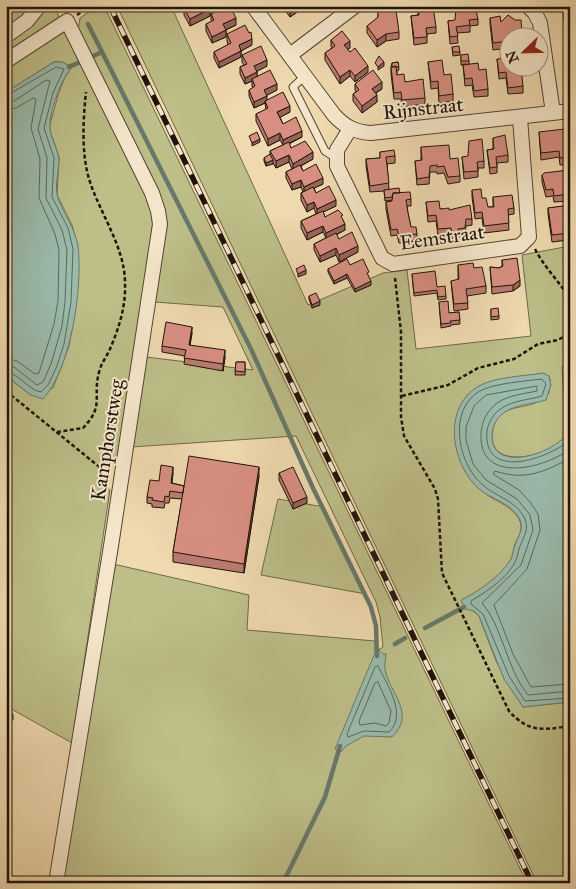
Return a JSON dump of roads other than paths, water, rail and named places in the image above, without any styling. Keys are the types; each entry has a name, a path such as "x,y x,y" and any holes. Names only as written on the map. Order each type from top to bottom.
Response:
{"street":[{"path":"6,36 27,21 39,6"},
{"path":"253,6 334,115 350,129 337,150 336,158"},
{"path":"290,55 355,6"},
{"path":"528,6 535,13 540,23 553,113"},
{"name":"Kamphorstweg","path":"6,61 67,21 154,198 160,224 56,883"},
{"name":"Rijnstraat","path":"350,129 371,133 570,111"},
{"name":"Eemstraat","path":"336,158 336,166 382,258 393,264 520,246 529,237 520,118"}],"lane":[{"path":"305,76 293,86 325,151 336,158"}],"water":[{"path":"54,62 70,64 69,67 72,68 64,79 57,95 50,127 59,160 57,194 78,246 79,283 77,305 68,348 53,385 43,399 31,395 6,376 6,92"},
{"path":"543,373 549,376 551,385 546,400 520,406 505,412 493,427 492,434 494,447 502,454 513,457 540,452 563,438 570,430 570,702 523,707 504,679 479,616 474,611 465,609 461,600 489,583 506,566 512,557 521,530 520,520 517,514 483,492 469,477 462,464 454,436 455,421 459,407 467,395 479,386 501,379"},
{"path":"377,648 384,655 386,653 385,669 387,678 402,711 402,720 392,737 364,736 346,746 341,752 335,749"}],"waterway":[{"path":"88,24 251,349 313,488 371,607 376,626 377,656"},
{"path":"69,67 102,52"},
{"path":"425,628 464,607"},
{"path":"395,644 405,638"},
{"path":"283,883 325,797 340,746"}],"railway":[{"path":"110,6 532,883"}]}
